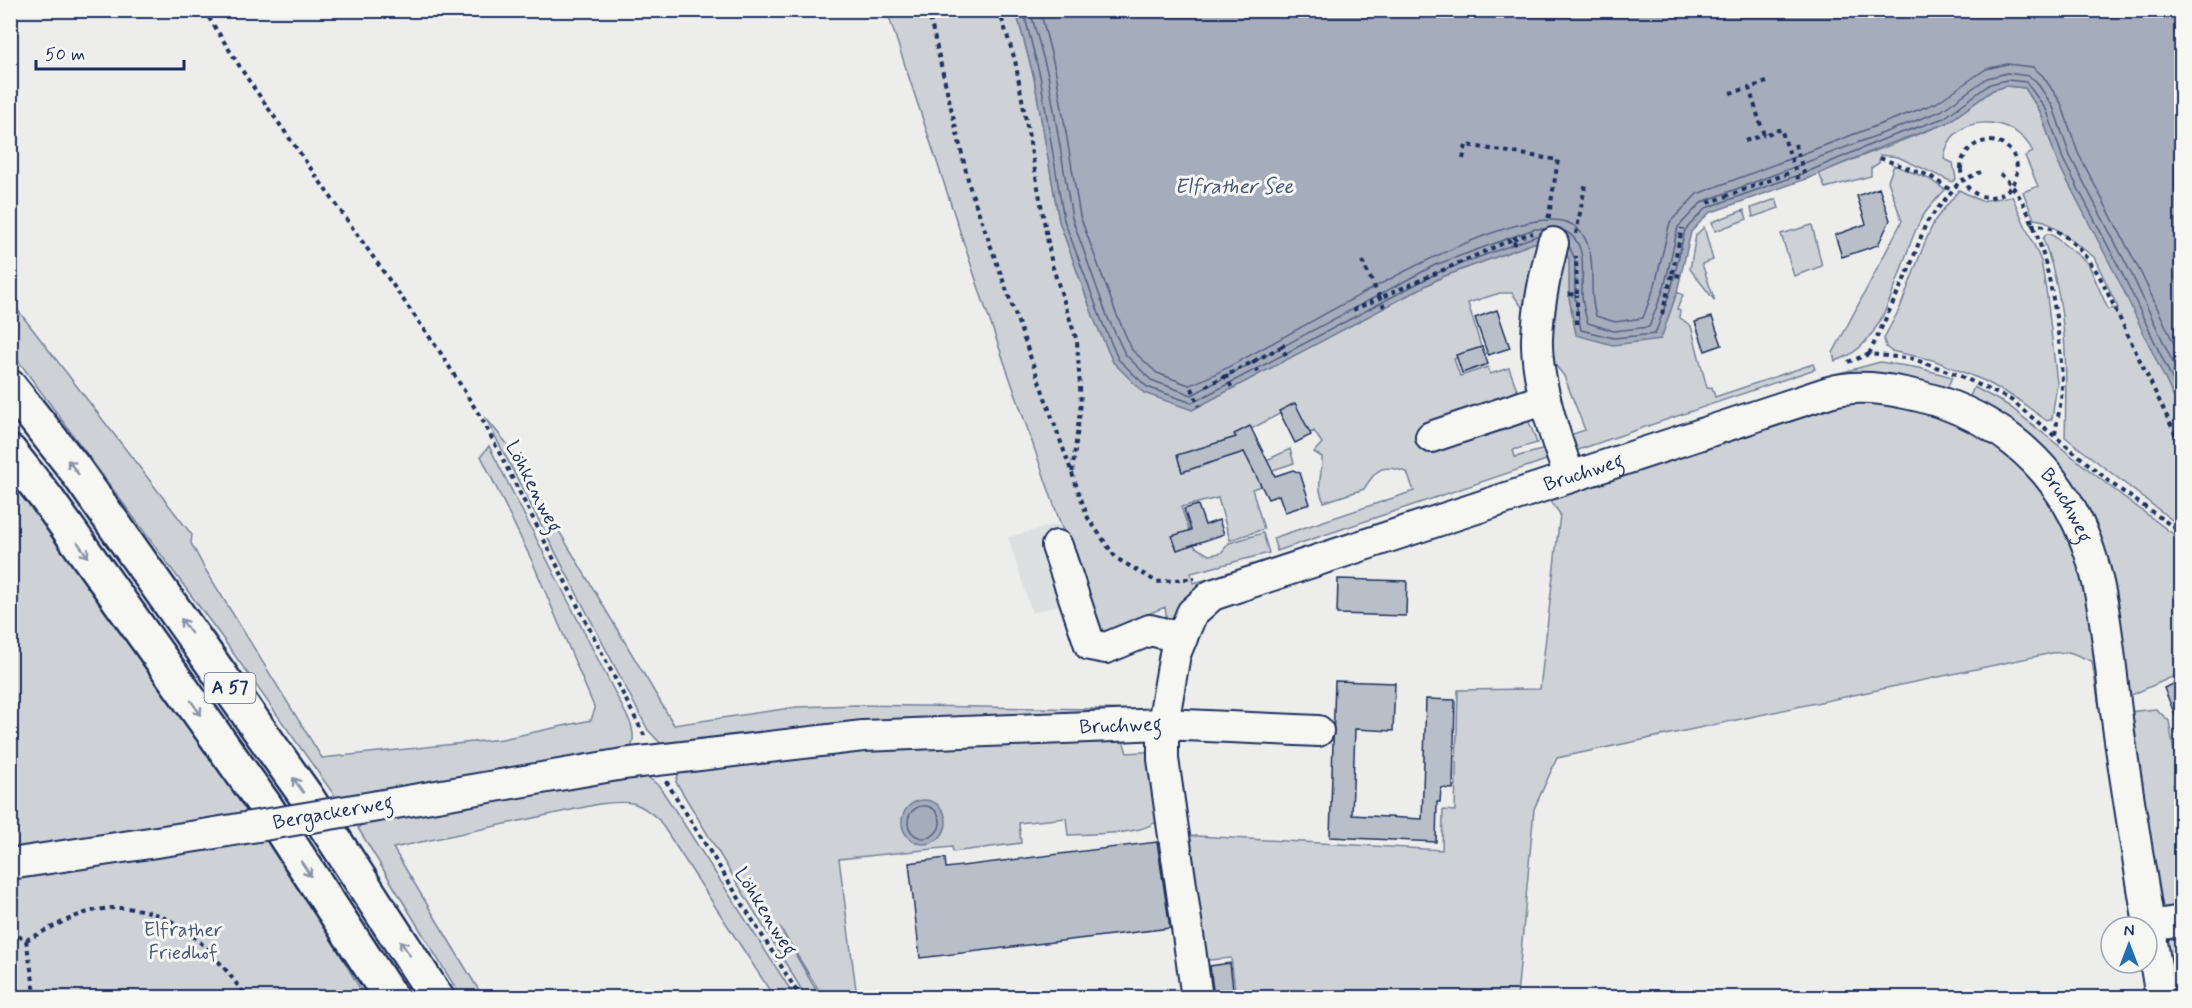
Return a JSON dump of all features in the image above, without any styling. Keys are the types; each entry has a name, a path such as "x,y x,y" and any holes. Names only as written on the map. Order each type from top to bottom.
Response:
{"highway":[{"name":"A 57","path":"10,387 74,468 306,796 437,998"},
{"name":"A 57","path":"10,452 47,499 264,804 391,998"}],"street":[{"path":"1546,235 1537,341 1545,399 1570,477"},
{"name":"Bruchweg","path":"655,760 863,736 1163,724 1175,654 1192,613 1212,595 1835,390 1885,389 1939,399 1983,419 2027,450 2058,489 2084,536 2094,569 2148,915"},
{"path":"1431,437 1545,399"},
{"path":"1057,546 1090,645 1106,648 1150,630 1182,638"},
{"path":"1197,998 1163,759 1163,724 1318,731"},
{"name":"Bergackerweg","path":"10,864 202,835 655,760"},
{"path":"2159,925 2181,921"},
{"name":"Bruchweg","path":"2157,975 2161,998"}],"path":[{"name":"Löhkenweg","path":"204,10 247,78 440,352 483,421 662,776 801,998"},
{"path":"927,10 970,188 1088,518 1116,558 1157,582 1202,577"},
{"path":"999,10 1015,60 1052,265 1077,341 1081,404 1072,475"},
{"path":"1730,93 1767,82"},
{"path":"1749,88 1764,135"},
{"path":"1746,141 1781,129 1799,181"},
{"path":"1992,140 2010,148 2015,156 2018,166 2013,184 1999,195 1991,197 1974,193 1963,180 1962,160 1966,152 1974,145 1992,140"},
{"path":"1795,144 1806,179"},
{"path":"1353,310 1513,239 1546,235 1558,160 1466,145 1463,159"},
{"path":"1880,158 1930,176 1952,191"},
{"path":"1708,203 1792,172"},
{"path":"1869,354 1910,267 1926,223 1963,180 1981,172"},
{"path":"2000,174 2013,184 2044,257 2059,334 2062,387 2055,436"},
{"path":"2031,225 2052,229 2087,257 2098,275 2181,448"},
{"path":"1662,314 1682,228"},
{"path":"1513,239 1517,249"},
{"path":"1362,261 1384,307"},
{"path":"1671,274 1680,276"},
{"path":"1577,295 1577,324"},
{"path":"1206,386 1287,343"},
{"path":"1281,346 1288,358"},
{"path":"1253,360 1259,374"},
{"path":"1225,375 1232,388"},
{"path":"1192,388 1198,406"},
{"path":"26,940 65,921 102,909 141,908 183,927 218,957 248,998"},
{"path":"10,932 26,940"},
{"path":"26,940 36,998"}],"shaded area":[{"path":"1061,523 1086,597 1032,613 1008,537"}],"green space":[{"path":"887,11 1016,11 1034,78 1059,221 1095,321 1113,362 1192,410 1442,277 1539,241 1531,304 1522,307 1512,293 1500,293 1468,303 1482,350 1454,359 1460,376 1488,367 1490,374 1509,368 1537,443 1513,450 1515,457 1553,447 1555,457 1277,551 1273,538 1414,491 1407,472 1386,468 1377,472 1364,489 1324,502 1320,490 1322,457 1314,452 1322,443 1314,431 1296,440 1281,413 1251,429 1267,460 1290,449 1294,463 1273,470 1274,477 1271,483 1252,489 1264,529 1230,540 1218,498 1181,507 1195,547 1209,555 1221,553 1229,543 1263,533 1269,553 1191,573 1193,583 1264,565 1168,630 1165,607 1099,634 984,304"},
{"path":"2007,86 2025,88 2041,113 2057,161 2121,283 2181,413 2181,527 2065,437 2064,337 2057,288 2043,239 2046,234 2051,234 2088,263 2108,309 2118,308 2094,257 2045,221 2034,219 2023,192 2038,186 2025,156 2033,152 2024,139 1998,124 1970,125 1957,132 1949,143 1944,159 1953,163 1956,179 1952,182 1898,157 1880,155 1879,163 1871,168 1871,176 1825,188 1819,173 1947,123 1993,90"},
{"path":"1894,165 1929,179 1945,190 1927,209 1919,223 1879,322 1868,339 1853,353 1835,361 1833,353 1902,221 1888,181"},
{"path":"1959,190 1981,201 2012,196 2041,261 2057,383 2052,419 2047,421 2017,399 1985,381 1933,360 1891,351 1886,347 1884,339 1900,308 1935,220"},
{"path":"1776,199 1779,208 1753,217 1751,208"},
{"path":"1744,210 1747,219 1715,231 1712,222"},
{"path":"1812,225 1822,266 1794,276 1781,234"},
{"path":"1704,227 1713,260 1702,264 1715,301 1690,269 1696,235"},
{"path":"1561,244 1569,259 1670,309 1677,292 1683,295 1677,309 1680,311 1679,317 1691,326 1707,388 1712,387 1715,397 1813,364 1815,369 1566,454 1561,438 1585,430 1564,376 1549,357"},
{"path":"10,300 192,535 191,543 205,569 322,758 502,739 591,720 595,709 533,563 481,456 489,446 631,724 633,740 627,754 337,799 221,636 11,351"},
{"path":"1880,362 1919,368 1952,377 1946,391 1839,385 1836,374"},
{"path":"1974,387 2009,406 2181,540 2181,673 2125,698 2096,535 1968,401"},
{"path":"1835,400 1875,401 1969,424 2019,460 2040,486 2082,555 2138,915 2131,915 2092,661 2069,652 2052,653 1557,758 1534,809 1517,997 1236,997 1231,958 1199,961 1180,835 1442,850 1443,810 1455,811 1458,690 1540,689 1560,514 1545,493"},
{"path":"485,417 508,445 674,725 797,707 856,705 1151,710 662,745 648,730"},
{"name":"Elfrather Friedhof","path":"10,481 34,509 283,856 365,997 11,997"},
{"path":"2156,709 2169,721 2179,782 2173,785 2181,805 2181,912 2166,915 2154,904 2127,712"},
{"path":"1122,737 1127,753 1156,751 1158,820 1150,825 1129,831 1068,835 1066,818 1019,823 1021,843 953,852 952,847 839,859 857,997 823,997 779,926 820,997 806,997 676,782 684,767 701,759"},
{"path":"643,773 659,786 795,997 774,997 659,820 638,805 625,802 599,804 393,848 483,997 461,997 358,828 364,822"},
{"path":"2181,935 2181,997 2171,997 2163,951 2169,937"}],"water":[{"name":"Elfrather See","path":"1016,11 2181,11 2181,413 2120,283 2057,161 2041,113 2025,88 2007,86 1993,90 1947,123 1886,145 1809,178 1709,213 1691,232 1677,292 1661,339 1613,345 1576,335 1569,298 1569,259 1561,244 1539,241 1442,277 1192,410 1144,393 1113,362 1095,321 1059,221 1034,78"},
{"path":"924,800 939,807 946,822 939,837 924,844 909,837 902,822 909,807"}],"building":[{"path":"1879,188 1890,220 1878,245 1842,257 1835,235 1866,224 1857,196"},
{"path":"1497,310 1510,348 1488,355 1475,318"},
{"path":"1712,317 1722,345 1705,351 1695,322"},
{"path":"1482,347 1488,364 1462,373 1456,355"},
{"path":"1295,403 1311,435 1295,443 1279,411"},
{"path":"1250,426 1275,476 1293,470 1300,473 1310,504 1285,512 1279,495 1268,499 1244,452 1182,472 1177,455 1236,437 1234,434"},
{"path":"1198,505 1205,525 1219,520 1224,534 1177,550 1172,536 1191,530 1184,509"},
{"path":"1338,579 1407,581 1406,616 1337,614"},
{"path":"1335,681 1395,683 1393,731 1355,729 1352,815 1422,819 1426,699 1455,700 1453,789 1441,788 1440,802 1437,802 1436,842 1330,837"},
{"path":"2181,681 2181,730 2164,688"},
{"path":"1157,842 1170,928 920,958 909,863 945,858 946,868"},
{"path":"1230,963 1234,998 1214,998 1210,966"}]}
